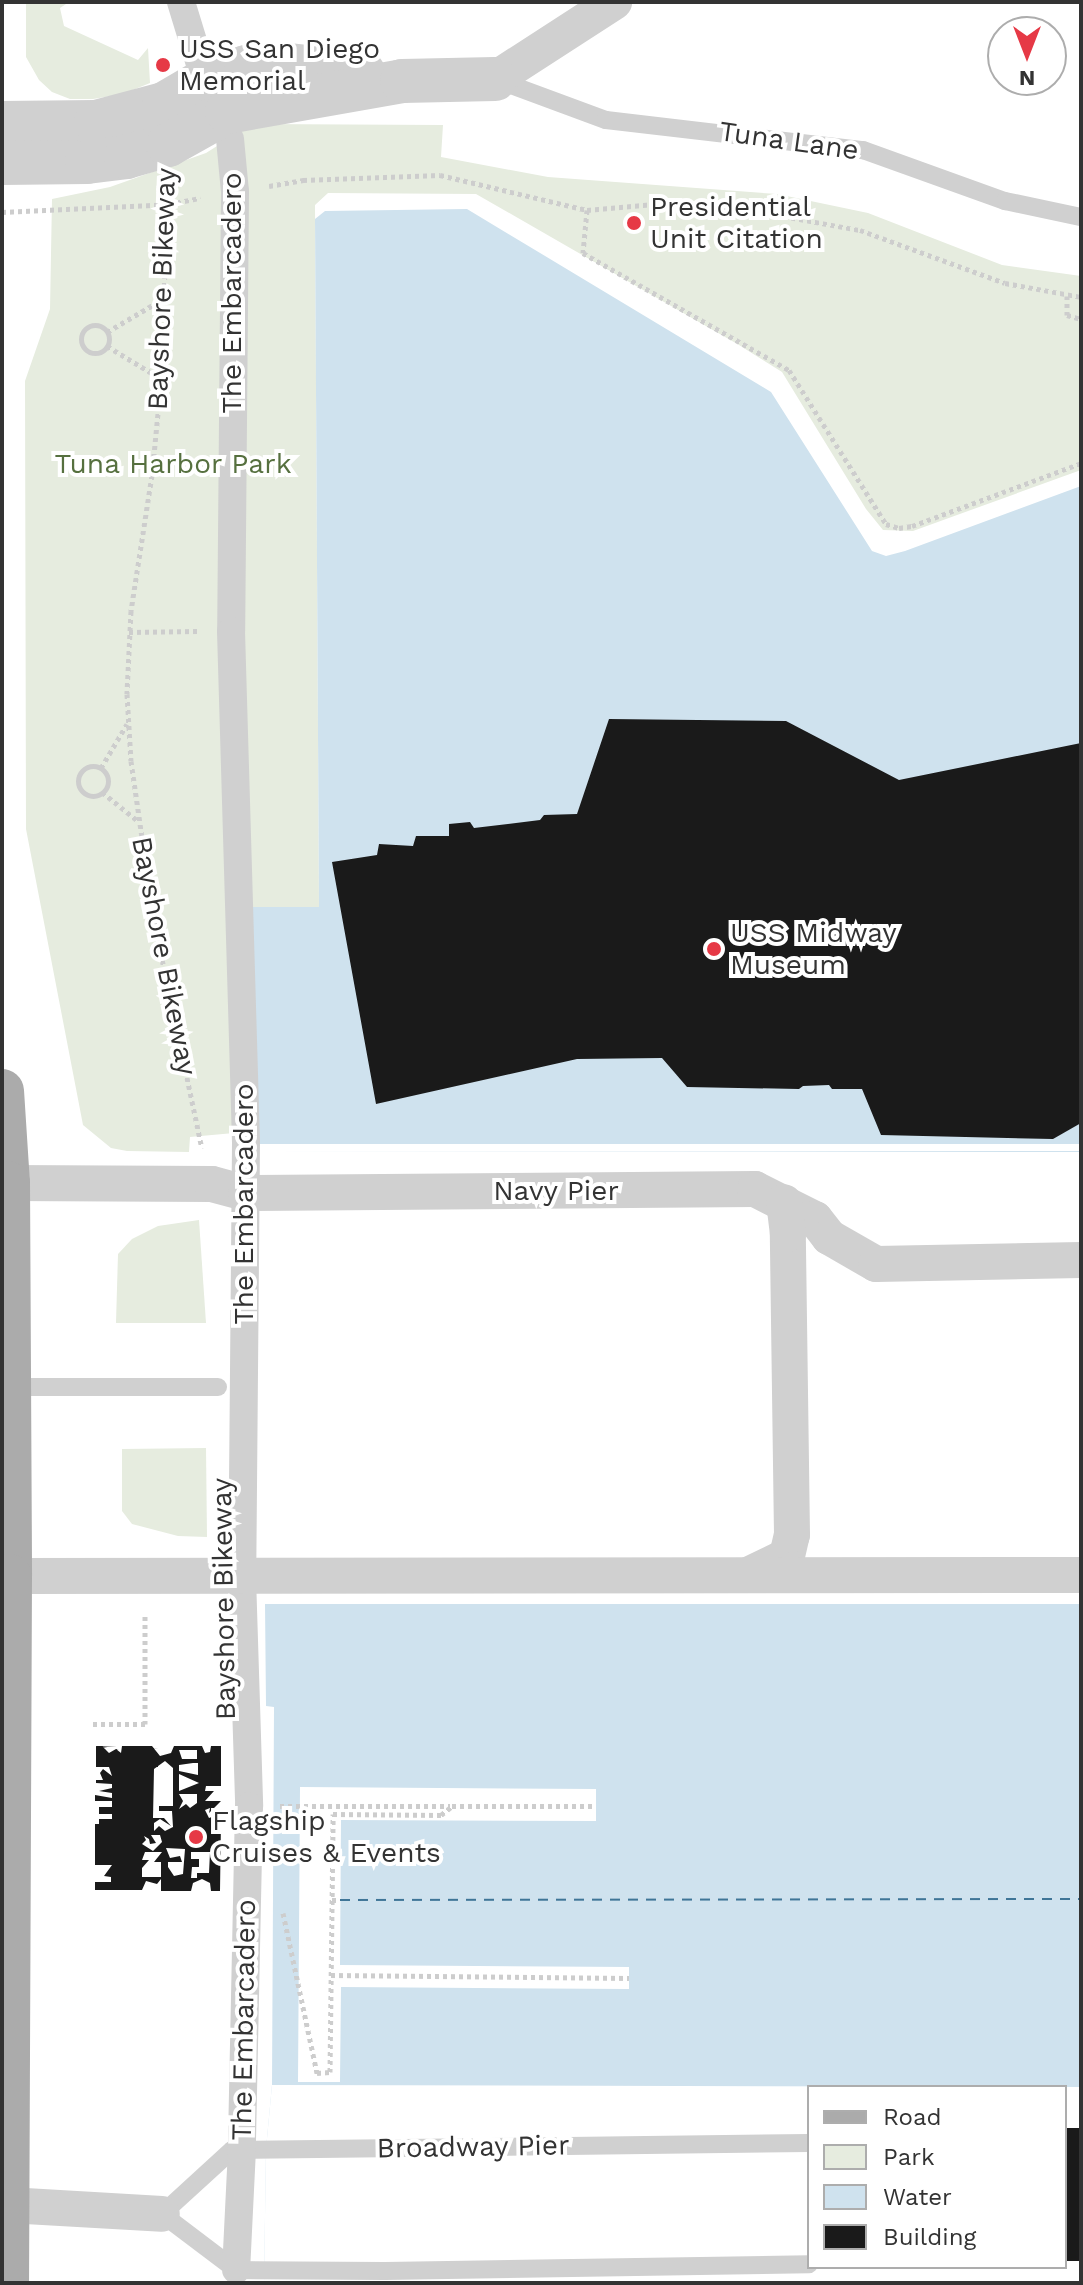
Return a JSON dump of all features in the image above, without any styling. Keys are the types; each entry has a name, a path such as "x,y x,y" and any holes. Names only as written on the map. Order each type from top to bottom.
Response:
{"main road":[{"path":"2,1091 8,1183 9,1387 5,1480 10,1576 7,2283"}],"street":[{"path":"181,2 200,64"},
{"path":"2,163 87,162 168,145 227,112 402,81 495,79 614,2"},
{"path":"2,123 96,122 164,104 207,79 246,67 287,65 352,70 402,81"},
{"name":"The Embarcadero","path":"230,139 235,192 229,1189 249,1806 242,2149 236,2270"},
{"name":"Navy Pier","path":"8,1183 229,1189 755,1189 815,1219 829,1237 876,1264 1081,1260"},
{"path":"747,1576 787,1556 792,1535 788,1234 784,1202"},
{"path":"10,1576 1081,1575"},
{"path":"5,2204 162,2214"}],"lane":[{"name":"Tuna Lane","path":"495,79 606,120 863,150 1005,201 1081,217"},
{"path":"9,1387 218,1387"},
{"name":"Broadway Pier","path":"242,2149 807,2143"},
{"path":"242,2149 232,2150 162,2214 236,2270 385,2271 807,2264"}],"path":[{"name":"Bayshore Bikeway","path":"168,145 169,204 160,378 152,475 129,632 128,722 154,921 229,1189"},
{"path":"2,212 169,204 303,180 440,175 587,210 666,203 788,216 860,230 1005,283 1081,297"},
{"path":"587,210 583,253 789,370 886,524 899,528 912,526 1081,463"},
{"path":"1067,296 1067,315 1081,319"},
{"path":"107,332 163,299"},
{"path":"107,332 98,326 89,327 83,333 82,342 87,350 95,353 107,346"},
{"path":"107,332 107,346"},
{"path":"107,346 160,378"},
{"path":"129,632 231,631"},
{"path":"101,768 128,722"},
{"path":"101,768 86,767 78,780 81,790 89,795 102,792"},
{"path":"101,768 108,780 102,792"},
{"path":"102,792 139,822"},
{"path":"93,1724 145,1724 145,1609"},
{"path":"272,1806 596,1806"},
{"path":"283,1913 315,2067 317,2073 330,2072 333,1814 441,1815 452,1806"},
{"path":"332,1900 340,1900"},
{"path":"331,1975 629,1978"}],"green space":[{"path":"26,2 69,2 60,8 64,26 138,60 148,48 150,83 123,94 93,99 70,99 52,92 39,80 26,57"},
{"name":"Tuna Harbor Park","path":"252,124 443,125 441,157 548,177 777,194 868,213 1002,265 1081,276 1081,470 913,531 883,530 866,509 782,372 739,345 476,194 328,193 315,205 319,908 266,1130 190,1137 189,1152 127,1151 111,1148 83,1125 26,829 25,381 50,309 52,199 110,187 206,153"},
{"path":"199,1220 206,1323 116,1323 118,1254 132,1239 158,1226"},
{"path":"206,1448 207,1537 178,1536 132,1524 122,1511 122,1449"}],"water":[{"path":"467,209 771,392 872,551 886,556 905,551 1081,486 1081,1152 258,1151 249,907 319,907 315,219 325,211"},
{"path":"265,1604 1081,1604 1081,2283 264,2283 266,2149 272,2085 274,1707 266,1706"}],"pier":[{"path":"258,1144 1081,1144 1081,1151 258,1151"},
{"path":"300,1787 596,1789 596,1821 341,1820 340,1965 629,1967 629,1989 341,1987 340,2082 298,2082"},
{"path":"272,2085 807,2086 807,2269 1067,2269 1067,2087 1081,2087 1081,2283 264,2283 266,2149"}],"building":[{"name":"USS Midway Museum","path":"609,719 786,721 899,780 1081,743 1081,1123 1053,1139 881,1135 862,1089 832,1089 829,1085 803,1086 799,1089 687,1087 662,1058 577,1059 376,1104 332,862 377,855 379,844 413,846 416,836 449,836 449,824 470,822 474,828 540,820 544,815 577,814"},
{"path":"96,1746 102,1746 109,1753 116,1749 121,1753 122,1746 152,1746 160,1756 171,1753 174,1746 202,1746 205,1753 210,1752 211,1746 221,1746 221,1786 206,1786 205,1791 214,1791 205,1801 221,1801 209,1813 210,1808 205,1810 209,1818 217,1815 221,1820 220,1891 211,1891 210,1883 202,1879 193,1883 191,1891 161,1891 161,1879 157,1884 146,1881 142,1890 95,1890 95,1882 111,1882 111,1877 104,1876 112,1865 95,1865 95,1824 99,1824 99,1819 112,1819 112,1814 99,1814 99,1807 112,1807 112,1801 95,1801 95,1795 112,1798 112,1793 99,1791 112,1788 112,1784 96,1783 96,1780 103,1780 100,1773 103,1769 112,1776 109,1767 96,1767","holes":["179,1750 197,1750 197,1759 182,1759","165,1761 173,1768 173,1806 159,1806 159,1811 172,1811 173,1827 165,1831 159,1826 154,1831 154,1823 160,1819 171,1826 164,1818 153,1818 154,1769","198,1763 198,1775 179,1771 179,1765","179,1774 199,1783 179,1791","179,1794 197,1794 197,1803 190,1808 186,1804 179,1809 183,1801","151,1835 160,1835 162,1842 153,1851 142,1844 146,1840 144,1836 150,1844 156,1843","166,1848 185,1849 183,1874 174,1876 168,1862 182,1862 180,1856 170,1858","145,1852 162,1852 154,1862 161,1862 161,1877 142,1877 142,1868 149,1860 142,1860","191,1852 210,1852 209,1873 197,1873 197,1878 191,1878 192,1867 199,1867 199,1859 191,1859"]},
{"path":"1067,2128 1081,2128 1081,2261 1067,2261"}],"ferry route":[{"path":"340,1900 1081,1899"}],"place":[{"name":"USS San Diego Memorial","path":"163,65"},
{"name":"Presidential Unit Citation","path":"634,223"},
{"name":"USS Midway Museum","path":"714,949"},
{"name":"Flagship Cruises & Events","path":"196,1837"}]}
